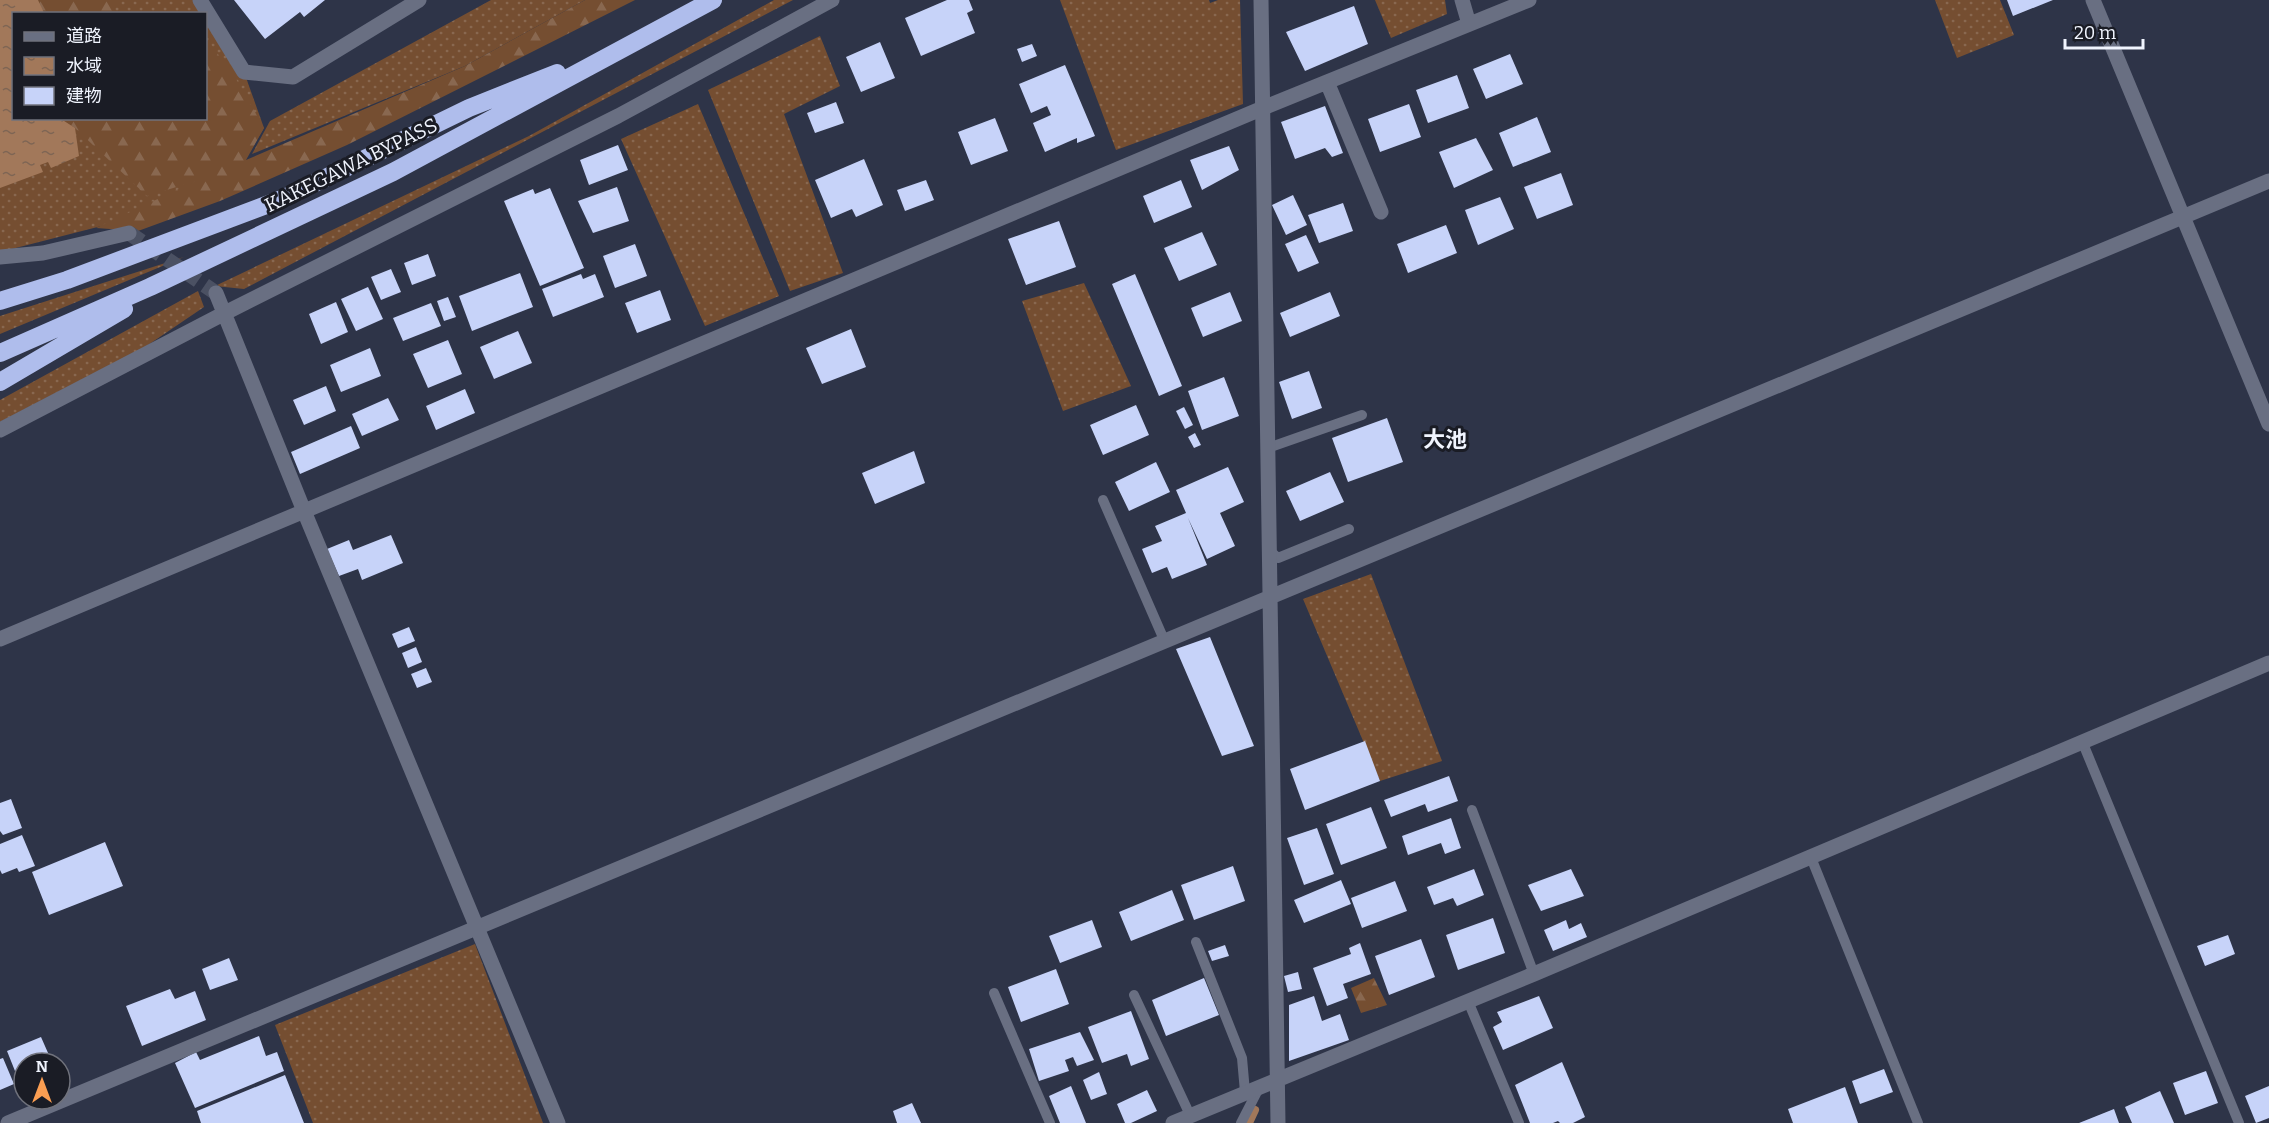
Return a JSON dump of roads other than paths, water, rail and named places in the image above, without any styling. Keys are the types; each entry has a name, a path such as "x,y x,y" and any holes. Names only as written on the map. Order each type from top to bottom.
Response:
{"highway":[{"name":"KAKEGAWA BYPASS","path":"0,354 393,172 713,0"},
{"path":"0,301 67,280 282,199 469,108 640,41"},
{"path":"0,382 211,258"}],"street":[{"path":"200,0 244,72 293,77 419,0"},
{"path":"0,430 223,314 618,116 832,0"},
{"path":"1261,0 1278,1123"},
{"path":"1462,0 1469,24"},
{"path":"0,639 1263,108 1529,0"},
{"path":"2093,0 2269,424"},
{"path":"1327,82 1382,212"},
{"path":"8,1123 2269,182"},
{"path":"0,257 43,253 129,233"},
{"path":"216,293 558,1123"},
{"path":"1173,1123 1534,974 1810,855 2269,663"}],"lane":[{"path":"1268,448 1362,415"},
{"path":"1103,500 1165,642"},
{"path":"1270,551 1278,558 1349,529"},
{"path":"2082,741 2239,1123"},
{"path":"1472,810 1534,974"},
{"path":"1810,855 1918,1123"},
{"path":"1196,942 1242,1058 1245,1092"},
{"path":"994,993 1050,1123"},
{"path":"1134,994 1190,1115"},
{"path":"1468,1001 1519,1123"},
{"path":"1241,1123 1261,1086"}],"water":[{"path":"0,0 38,0 44,12 12,12 12,120 63,120 75,128 79,156 51,168 48,162 40,165 43,172 0,188"}],"waterway":[{"path":"1249,1123 1255,1110"}],"tunnel":[{"path":"129,233 216,293"}],"district":[{"name":"大池","path":"1445,439"}]}
